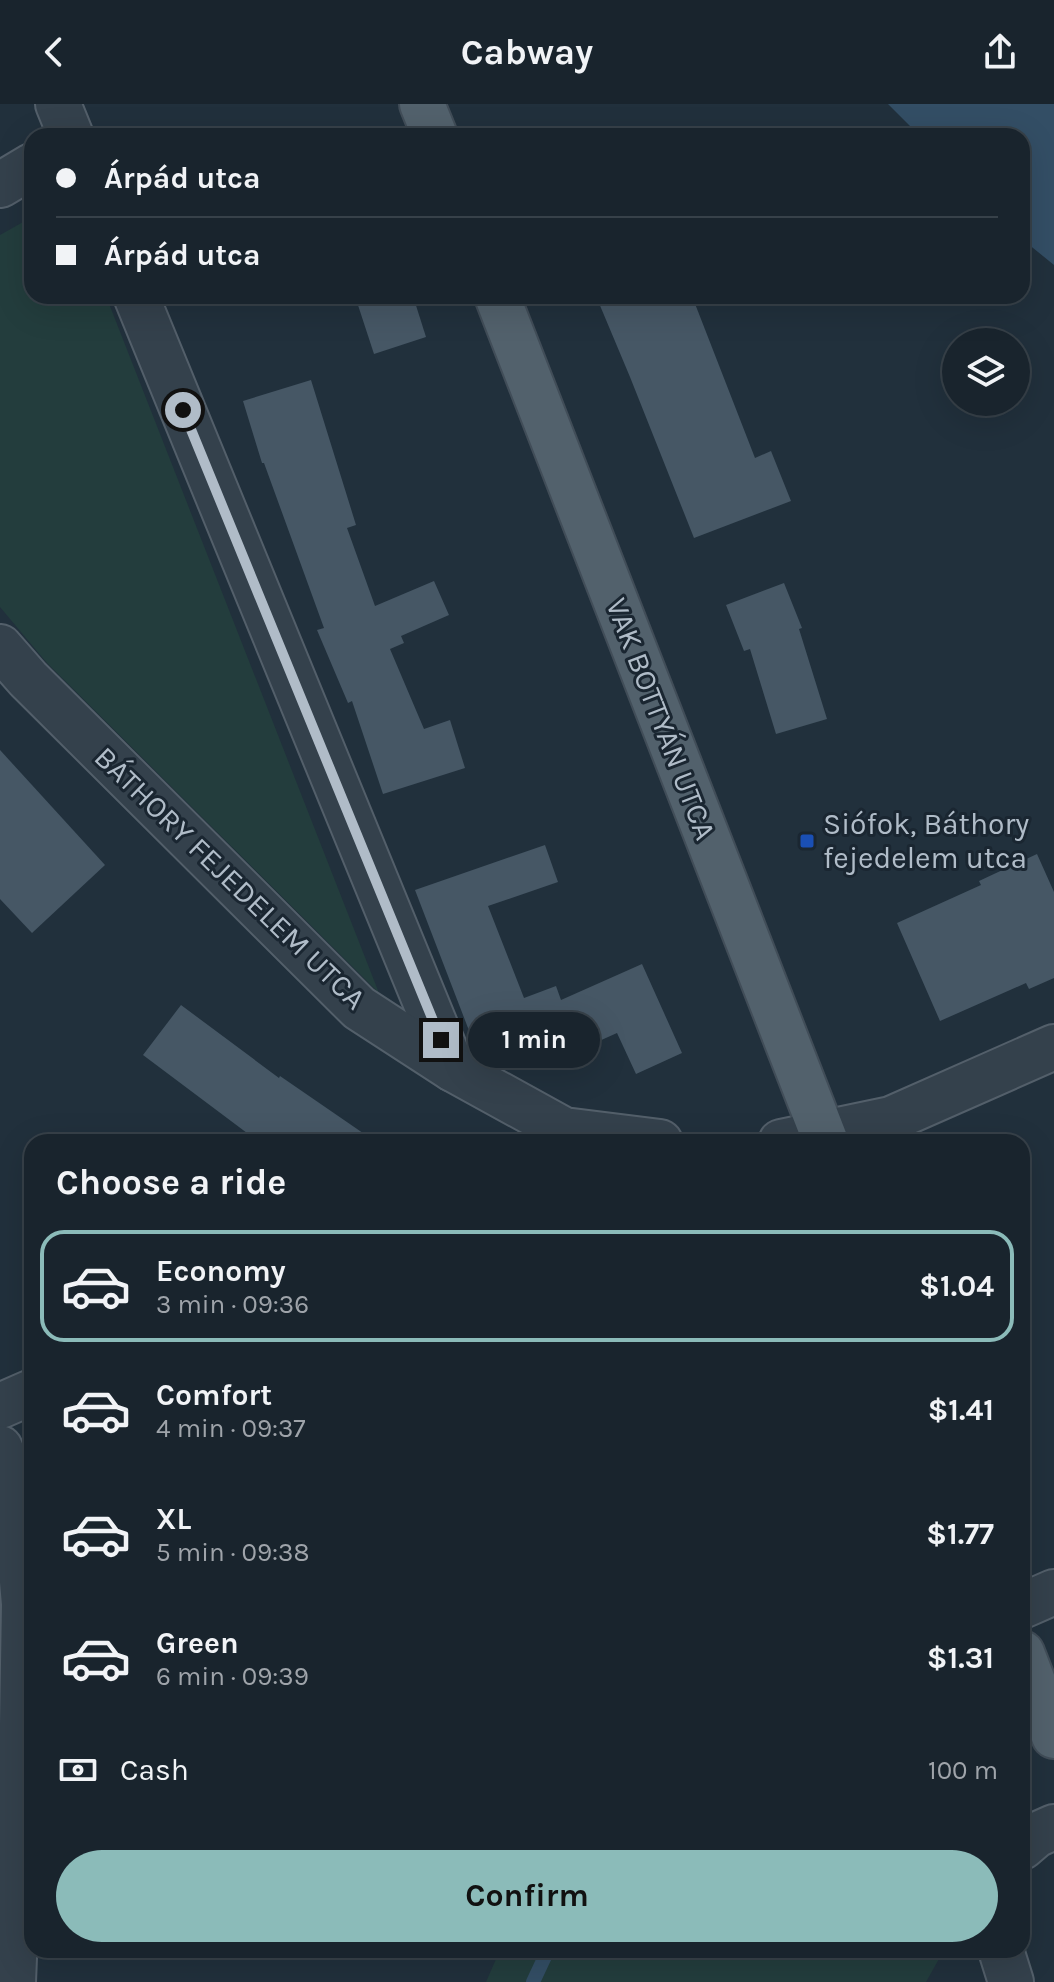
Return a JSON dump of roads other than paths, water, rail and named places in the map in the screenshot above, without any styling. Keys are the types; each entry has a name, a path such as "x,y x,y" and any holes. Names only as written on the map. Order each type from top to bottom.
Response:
{"main road":[{"path":"422,104 432,128"},
{"name":"VAK BOTTYÁN UTCA","path":"500,304 808,1134"},
{"path":"1030,1674 1054,1736"}],"street":[{"path":"58,104 68,128"},
{"path":"0,185 24,171"},
{"path":"139,304 453,1069"},
{"name":"BÁTHORY FEJEDELEM UTCA","path":"0,647 28,679 359,1008 551,1134"},
{"path":"830,1134 891,1119 1054,1047"},
{"path":"0,1406 24,1396"},
{"path":"0,1448 13,1479 12,1604 21,1786 13,1982"},
{"path":"1030,1602 1054,1592"},
{"path":"1030,1840 1054,1827"},
{"path":"1004,1958 1011,1982"}],"water":[{"path":"888,104 1054,104 1054,265 1030,246 1030,128 912,128"}],"waterway":[{"path":"533,1982 544,1958"}],"place":[{"name":"Siófok, Báthory fejedelem utca","path":"807,841"}]}
